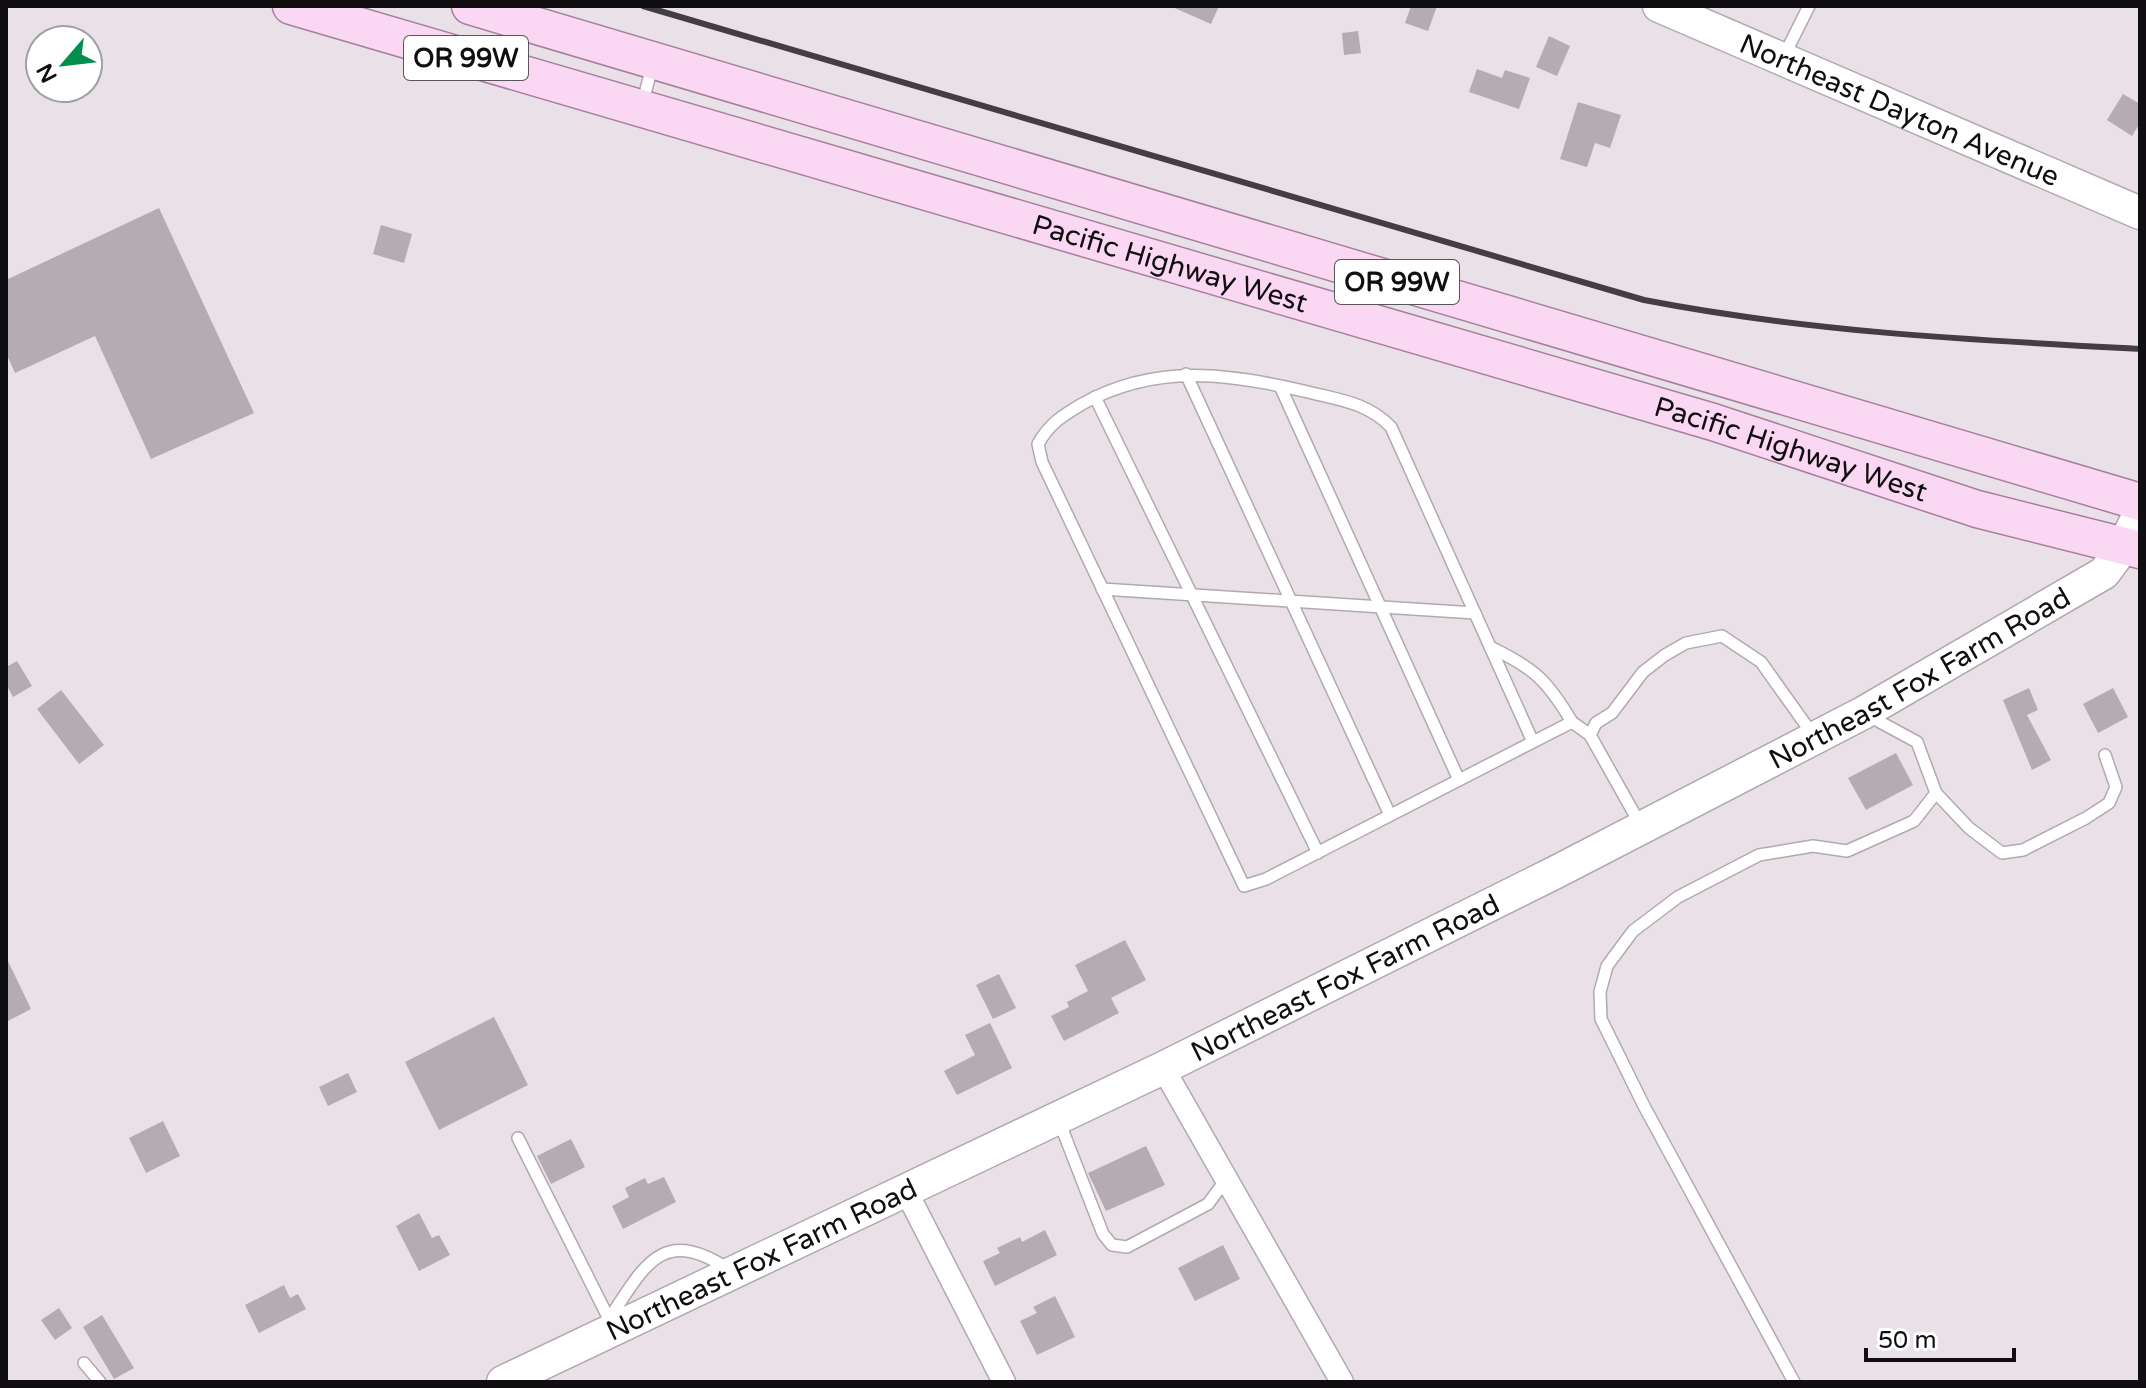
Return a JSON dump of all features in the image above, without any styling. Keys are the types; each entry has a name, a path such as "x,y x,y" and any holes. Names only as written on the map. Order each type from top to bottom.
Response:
{"main road":[{"name":"Pacific Highway West","path":"470,6 2140,502"},
{"name":"Pacific Highway West","path":"309,9 1713,422 1977,509 2132,548"}],"street":[{"name":"Northeast Dayton Avenue","path":"1659,6 2140,213"},
{"name":"Northeast Fox Farm Road","path":"503,1382 611,1324 734,1273 1163,1068 1642,828 1863,713 2088,585 2132,548 2140,512"},
{"path":"1163,1068 1342,1382"},
{"path":"906,1191 1004,1382"}],"lane":[{"path":"1782,59 1809,6"},
{"path":"641,109 653,61"},
{"path":"1186,374 1390,815"},
{"path":"1533,742 1391,427 1363,405 1280,386 1186,374 1134,380 1095,397 1047,427 1038,444 1042,462 1244,886 1266,879 1572,722"},
{"path":"1280,386 1459,780"},
{"path":"1095,397 1318,853"},
{"path":"1102,589 1289,598 1475,613"},
{"path":"1590,735 1596,723 1612,713 1643,672 1665,655 1686,643 1722,636 1761,662 1815,737"},
{"path":"1490,647 1536,671 1549,684 1572,722 1590,735 1642,828"},
{"path":"1863,713 1917,742 1936,793 1988,845 2002,853 2023,850 2109,803 2116,787 2105,755"},
{"path":"1794,1382 1644,1106 1601,1019 1600,992 1607,966 1633,931 1678,897 1759,855 1813,846 1847,851 1914,821 1936,793"},
{"path":"1057,1118 1103,1234 1112,1245 1127,1247 1208,1204 1227,1177"},
{"path":"518,1138 611,1324"},
{"path":"611,1324 655,1255 673,1249 706,1254 734,1273"},
{"path":"84,1363 100,1382"}],"building":[{"path":"1170,6 1219,6 1211,24"},
{"path":"1411,6 1437,6 1428,31 1405,23"},
{"path":"1358,31 1361,53 1344,55 1342,33"},
{"path":"1549,36 1570,46 1557,76 1536,67"},
{"path":"1477,69 1502,78 1505,70 1530,78 1519,109 1469,92"},
{"path":"2123,94 2140,104 2140,123 2132,136 2107,120"},
{"path":"1578,102 1621,115 1610,148 1595,143 1587,167 1560,159"},
{"path":"159,208 254,413 151,459 95,336 15,373 6,353 6,280"},
{"path":"381,225 412,234 404,263 373,254"},
{"path":"17,661 32,686 13,697 6,684 6,667"},
{"path":"2029,688 2038,710 2027,715 2051,760 2032,770 2003,700"},
{"path":"2113,688 2128,717 2098,733 2083,704"},
{"path":"61,690 104,745 79,764 37,709"},
{"path":"1896,753 1913,785 1866,810 1848,778"},
{"path":"1125,940 1146,980 1111,998 1119,1013 1064,1041 1051,1016 1069,1007 1067,1002 1088,991 1075,965"},
{"path":"6,957 31,1009 6,1022"},
{"path":"999,974 1016,1008 993,1019 976,985"},
{"path":"494,1017 528,1085 439,1130 405,1062"},
{"path":"990,1023 1012,1068 957,1095 944,1071 975,1055 965,1035"},
{"path":"348,1073 357,1092 328,1106 319,1087"},
{"path":"163,1121 180,1156 146,1173 129,1138"},
{"path":"571,1139 585,1167 551,1184 537,1156"},
{"path":"1146,1146 1165,1185 1106,1211 1088,1173"},
{"path":"664,1177 676,1202 623,1229 612,1206 629,1197 625,1188 645,1178 648,1184"},
{"path":"419,1213 432,1238 439,1235 450,1255 419,1271 396,1226"},
{"path":"1045,1230 1057,1255 995,1286 983,1261 1000,1253 997,1248 1020,1237 1022,1242"},
{"path":"1223,1245 1240,1279 1195,1301 1178,1268"},
{"path":"284,1285 290,1298 298,1294 306,1309 259,1333 245,1305"},
{"path":"1055,1296 1075,1337 1037,1355 1020,1321 1037,1313 1033,1307"},
{"path":"59,1308 72,1328 55,1340 41,1320"},
{"path":"102,1315 134,1368 114,1379 83,1327"}],"railway":[{"path":"643,6 1644,300 1829,327 2140,349"}]}
